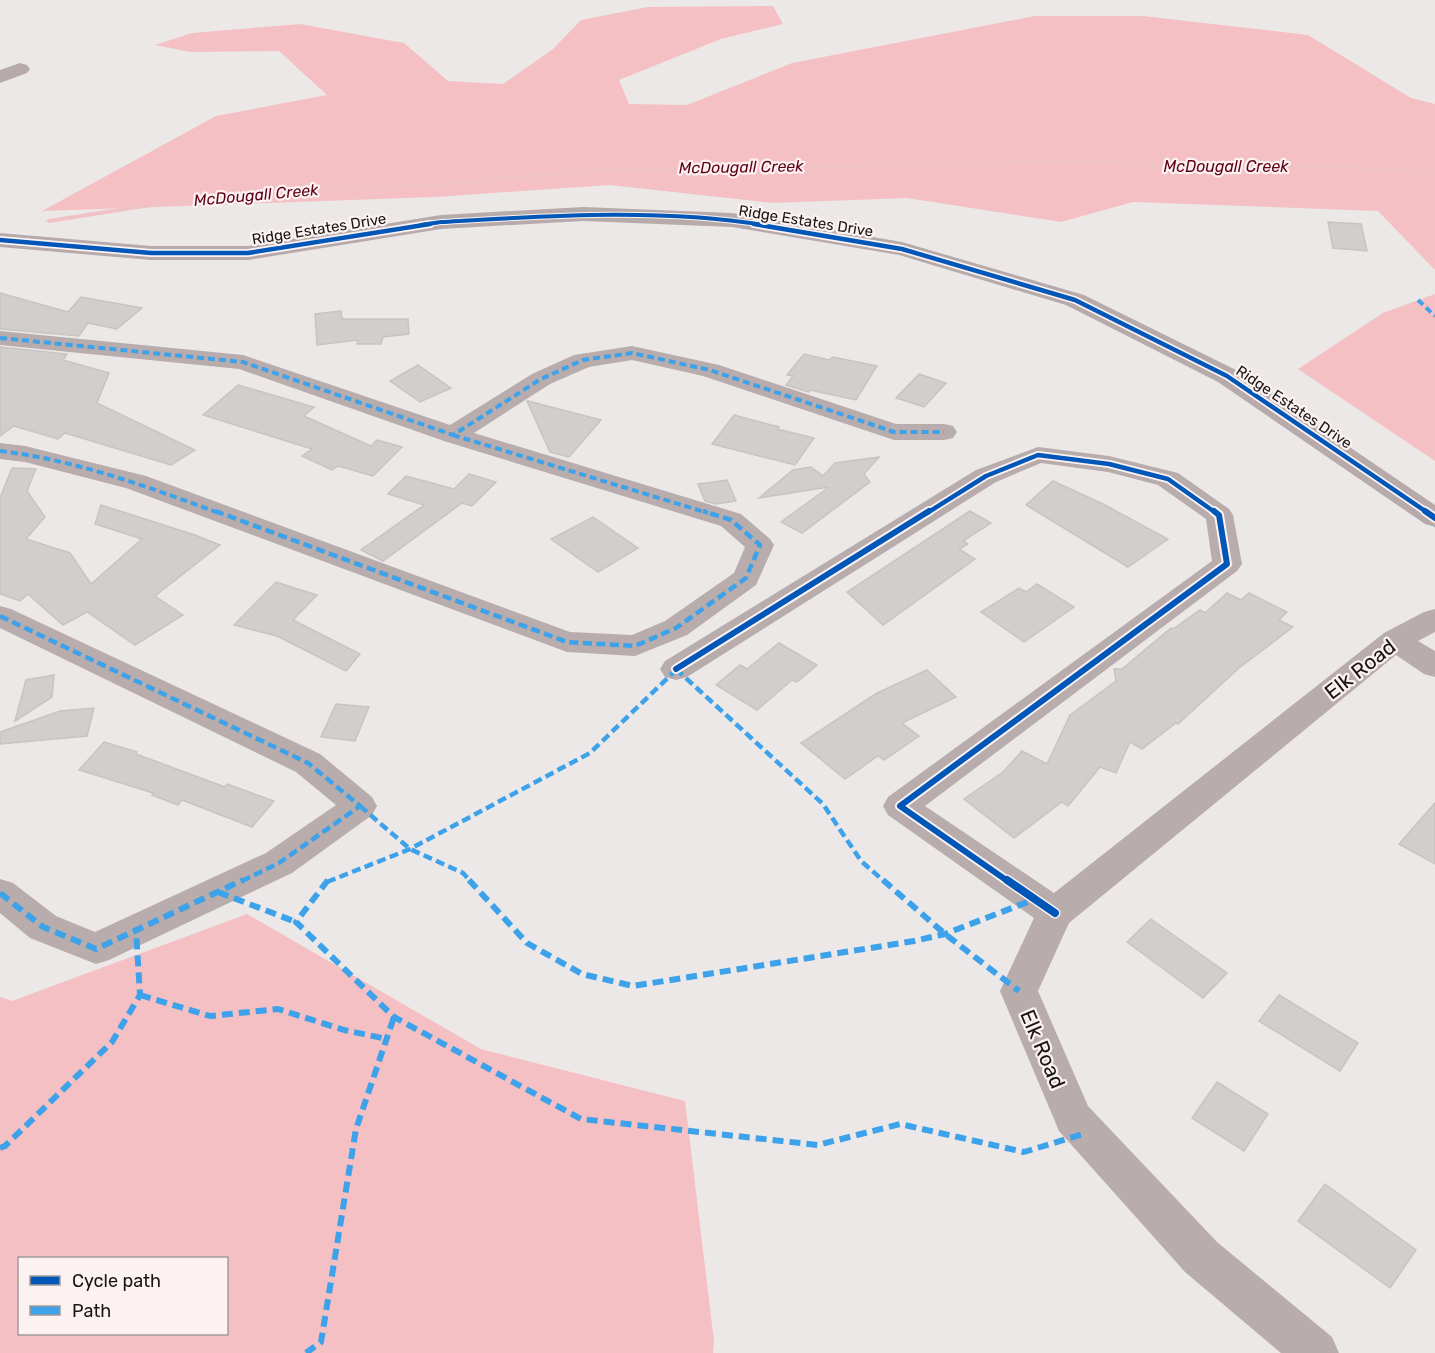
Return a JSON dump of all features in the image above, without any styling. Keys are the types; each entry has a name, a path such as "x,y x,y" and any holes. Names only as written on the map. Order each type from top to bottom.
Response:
{"street":[{"path":"0,71 20,69 0,77"},
{"name":"Ridge Estates Drive","path":"0,240 151,253 248,253 441,222 583,214 732,220 902,249 1075,300 1227,376 1435,518"},
{"path":"0,231 66,246"},
{"path":"0,250 66,246"},
{"path":"0,338 243,362 453,435 731,520 760,545 746,578 676,628 635,646 567,642 136,482 25,454 0,451"},
{"path":"453,435 541,379 583,360 632,353 710,370 894,432 944,432"},
{"path":"676,669 986,476 1038,455 1109,464 1168,478 1219,515 1227,564 900,806 1055,913"},
{"path":"0,616 308,763 360,806 279,863 96,949 43,927 0,893"},
{"name":"Elk Road","path":"1316,1353 1201,1257 1073,1118 1019,991 1055,913 1395,640 1435,619"},
{"path":"1395,640 1435,666"}],"shaded area":[{"path":"773,6 783,24 721,39 619,80 629,104 687,105 792,63 1035,16 1143,16 1308,35 1411,98 1435,104 1435,270 1378,211 1133,202 1061,222 907,198 773,203 610,185 435,197 42,211 216,116 327,95 279,51 190,52 155,45 192,33 300,24 404,43 448,81 503,84 553,49 581,20 648,7"},
{"path":"1435,294 1435,461 1298,369 1383,313"},
{"path":"247,914 481,1049 685,1101 714,1341 713,1353 0,1353 0,997 12,1001"}],"building":[{"path":"1328,222 1361,224 1367,251 1333,248"},
{"path":"0,293 68,312 81,297 142,308 117,329 88,323 79,336 0,329"},
{"path":"341,311 342,319 408,319 409,334 383,337 381,344 357,344 358,340 317,345 315,314"},
{"path":"0,347 67,354 63,360 109,373 97,403 195,450 171,465 65,433 58,439 14,426 0,436"},
{"path":"804,354 829,360 833,357 877,366 856,400 810,390 809,392 786,385 793,376 787,375"},
{"path":"418,365 451,388 420,402 390,381"},
{"path":"919,374 946,383 924,407 896,398"},
{"path":"238,385 314,407 304,416 371,446 377,440 402,447 373,476 338,466 332,470 302,456 312,449 203,415"},
{"path":"527,401 601,420 569,457 550,452"},
{"path":"734,415 814,438 795,465 712,444"},
{"path":"879,457 864,474 870,482 802,533 781,522 829,487 759,498 793,470 811,467 823,476 835,463"},
{"path":"12,468 36,469 27,491 45,517 26,539 70,553 91,584 142,539 95,524 101,505 220,545 155,596 183,615 135,645 87,612 63,625 28,594 20,601 0,594 0,498"},
{"path":"469,474 496,482 472,506 462,503 383,561 361,550 424,505 388,494 406,476 454,489"},
{"path":"727,480 736,501 716,504 705,501 698,484"},
{"path":"1053,481 1103,504 1168,539 1128,567 1026,505"},
{"path":"970,511 991,523 963,541 968,544 959,549 975,559 883,625 847,592"},
{"path":"593,517 638,548 598,572 551,539"},
{"path":"276,582 317,595 293,620 360,654 346,671 277,636 234,625"},
{"path":"1037,584 1074,607 1024,642 981,612 1019,588 1026,592"},
{"path":"1227,593 1241,600 1249,593 1287,612 1279,620 1293,627 1239,668 1178,724 1176,723 1142,749 1130,742 1116,773 1100,767 1068,806 1062,802 1014,838 964,799 1003,772 1022,751 1047,764 1070,715 1116,681 1114,669 1122,669 1171,628 1173,629 1200,610 1205,613"},
{"path":"779,643 817,665 797,682 792,680 757,710 716,685 740,665 747,669"},
{"path":"927,670 956,697 902,723 919,736 884,760 878,756 845,779 801,743 877,693"},
{"path":"54,675 52,697 15,721 26,680"},
{"path":"336,704 369,707 355,741 321,737"},
{"path":"94,708 87,736 0,744 0,732 60,711"},
{"path":"104,742 137,752 136,754 225,787 227,784 274,801 252,827 182,800 178,805 152,795 153,793 79,770"},
{"path":"1435,803 1435,864 1399,844"},
{"path":"1151,919 1227,973 1203,998 1127,942"},
{"path":"1279,995 1358,1043 1340,1071 1259,1021"},
{"path":"1217,1082 1268,1114 1244,1151 1192,1118"},
{"path":"1325,1184 1416,1250 1390,1288 1298,1221"}],"waterway":[{"name":"McDougall Creek","path":"49,221 144,206 291,190 420,186 602,170 1097,161 1189,168 1317,166 1435,172"}],"marked path":[{"path":"1418,300 1435,316"},
{"path":"0,338 243,362 453,435 541,379 583,360 632,353 710,370 894,432 944,432"},
{"path":"0,451 25,454 136,482 567,642 635,646 676,628 746,578 760,545 731,520 453,435"},
{"path":"0,616 308,763 360,806 279,863 96,949 43,927 0,893"},
{"path":"679,667 590,753 410,849 328,880 296,922 394,1017 581,1119 818,1145 900,1124 1024,1152 1086,1133"},
{"path":"676,669 823,804 861,861 945,934 1019,991"},
{"path":"360,806 410,849 463,873 527,943 582,974 633,986 914,941 945,934 1035,899"},
{"path":"218,892 296,922"},
{"path":"0,1148 5,1146 112,1042 140,995 136,930"},
{"path":"140,995 210,1016 278,1009 344,1030 387,1039"},
{"path":"306,1353 321,1342 356,1129 394,1017"}],"cycle path":[{"path":"0,240 151,253 248,253 441,222 583,214 732,220 902,249 1075,300 1227,376 1435,518"},
{"path":"676,669 986,476 1038,455 1109,464 1168,479 1219,515 1227,564 900,806 1055,913"}]}
